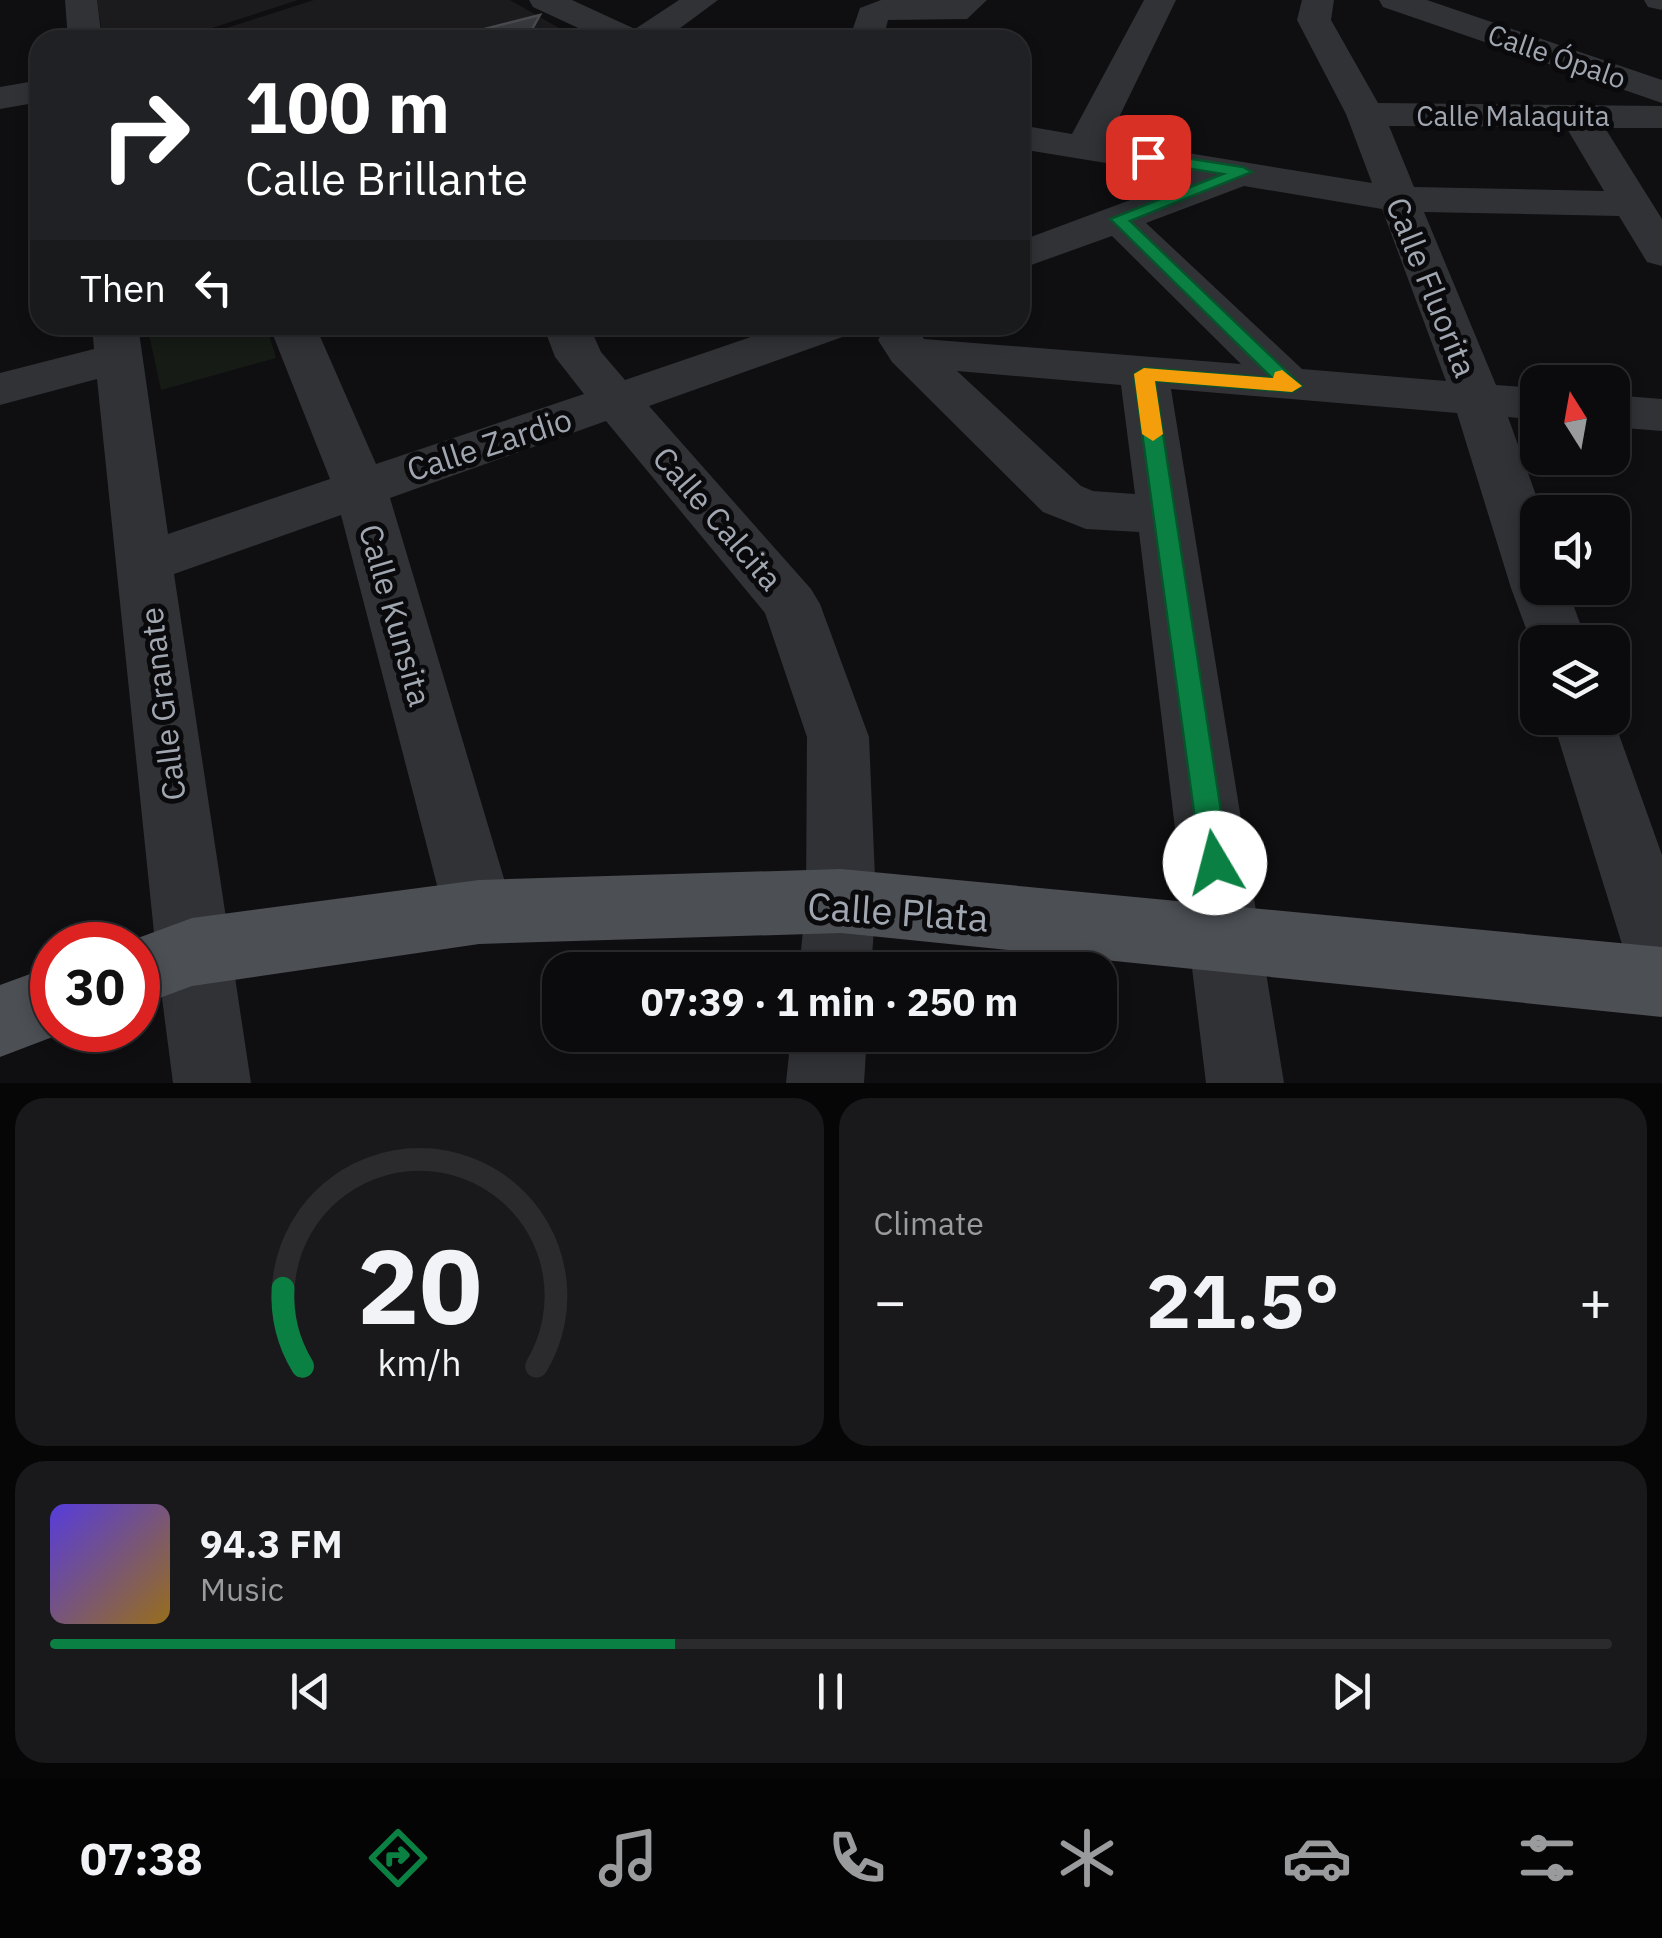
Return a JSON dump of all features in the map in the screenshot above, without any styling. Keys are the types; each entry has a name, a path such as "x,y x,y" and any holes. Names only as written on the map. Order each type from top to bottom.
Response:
{"main road":[{"name":"Calle Plata","path":"165,962 478,912 840,902 1662,982"},
{"path":"0,1021 30,1010"}],"street":[{"path":"81,0 84,30"},
{"path":"545,0 598,30"},
{"path":"656,30 702,0"},
{"path":"868,30 872,15 880,10 955,12 971,0"},
{"path":"1085,147 1160,0"},
{"name":"Calle Fluorita","path":"1318,0 1314,20 1364,114 1477,398 1520,529"},
{"name":"Calle Ópalo","path":"1395,0 1662,92"},
{"path":"0,98 30,92"},
{"name":"Calle Malaquita","path":"1364,114 1662,117"},
{"path":"1578,115 1662,253"},
{"path":"1030,138 1397,199 1629,204"},
{"path":"1030,252 1243,172"},
{"path":"1118,219 1292,386"},
{"name":"Calle Kunsita","path":"296,335 360,487 478,912"},
{"name":"Calle Calcita","path":"570,335 579,356 791,604 838,738 840,902 836,952"},
{"name":"Calle Zardio","path":"145,563 804,335"},
{"path":"900,339 1144,374 1520,402"},
{"path":"900,339 1062,499 1086,510 1164,514"},
{"path":"0,390 117,342"},
{"name":"Calle Granate","path":"117,342 145,563 165,962 212,1083"},
{"path":"1144,374 1244,1083"},
{"path":"1630,412 1662,415"},
{"path":"1588,735 1662,957"},
{"path":"825,1083 828,1052"}],"shaded area":[{"path":"97,0 298,0 206,30 102,30"},
{"path":"314,0 510,0 559,28 552,30 220,30"},
{"path":"149,335 269,335 276,358 161,390"}],"building":[{"path":"540,15 532,30 481,30"}],"slow traffic":[{"path":"1153,434 1144,374 1292,386 1282,377"}],"route":[{"path":"1148,157 1243,172 1118,219 1292,386 1144,374 1215,863"}]}
